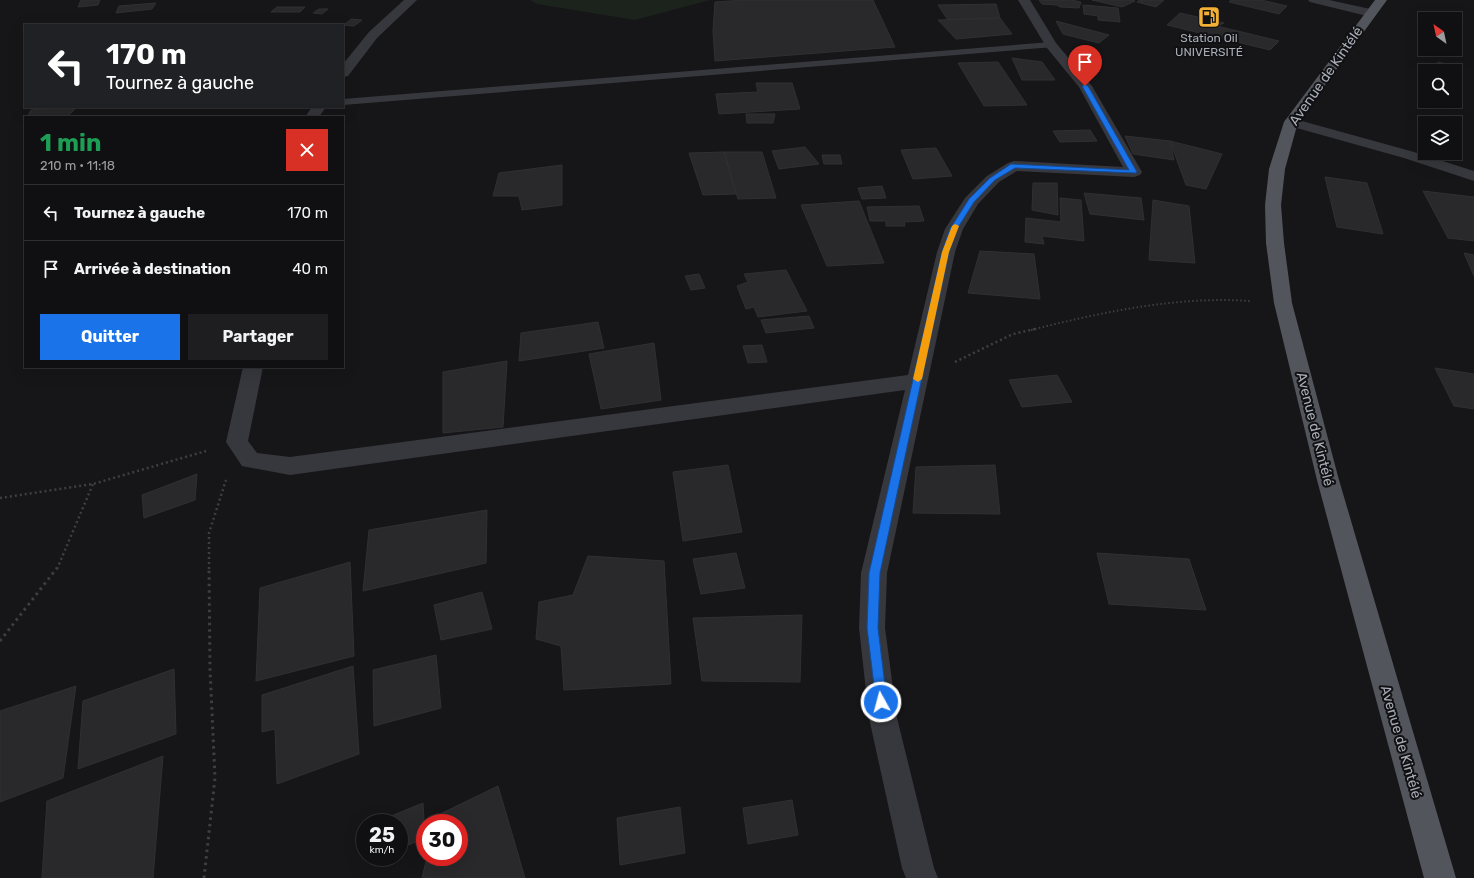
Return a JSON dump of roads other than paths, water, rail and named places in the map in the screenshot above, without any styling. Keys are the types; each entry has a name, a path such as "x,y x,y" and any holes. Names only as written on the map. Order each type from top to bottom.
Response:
{"main road":[{"name":"Avenue de Kintélé","path":"1376,6 1291,122 1277,169 1274,205 1275,243 1283,303 1330,487 1440,878"}],"street":[{"path":"344,72 373,35 411,0"},
{"path":"922,878 918,868 883,718 872,628 874,573 946,252 954,229 971,201 993,179 1014,166 1134,172 1085,86 1051,45 1024,0"},
{"path":"1314,0 1376,6"},
{"path":"1291,122 1409,155 1474,176"},
{"path":"253,368 237,442 250,460 290,466 917,381"}],"lane":[{"path":"344,102 1051,45"}],"place":[{"name":"Station Oil UNIVERSITÉ","path":"1209,17"}]}
